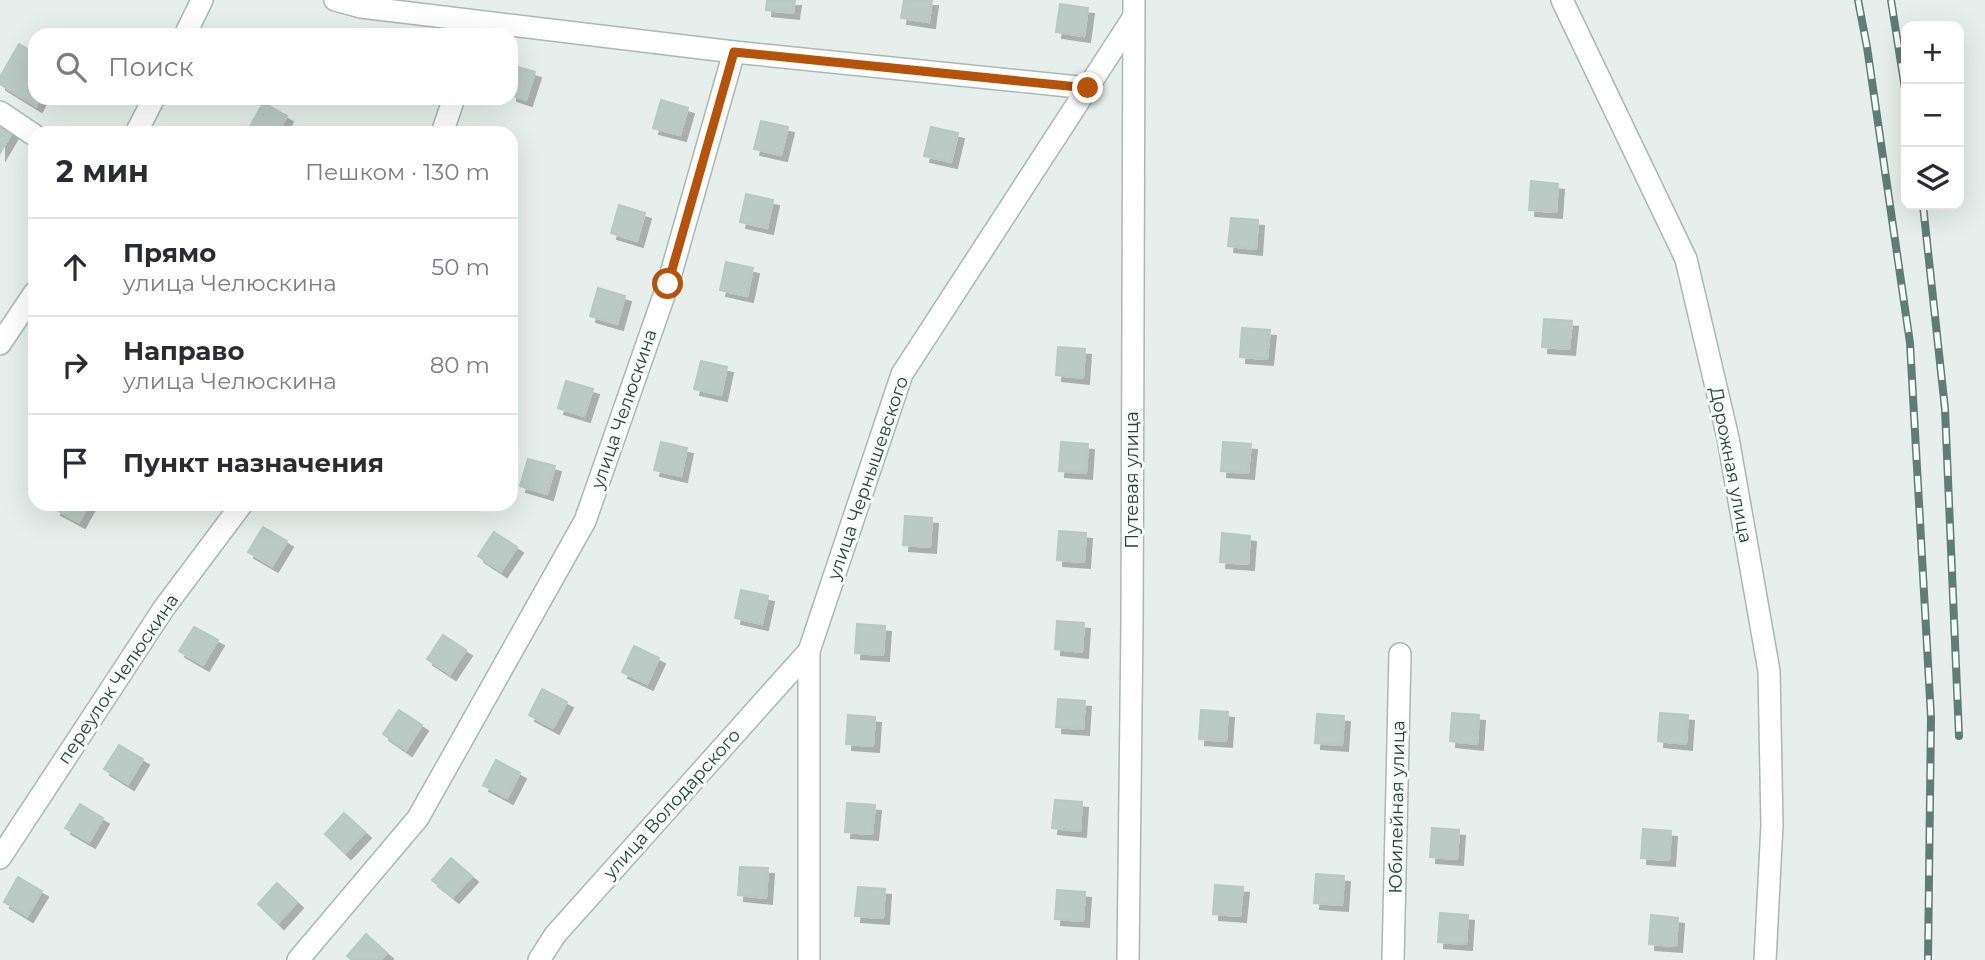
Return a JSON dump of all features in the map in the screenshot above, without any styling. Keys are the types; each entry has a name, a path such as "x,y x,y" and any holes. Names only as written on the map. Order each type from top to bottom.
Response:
{"street":[{"path":"188,28 202,0"},
{"path":"335,0 361,8 463,27"},
{"name":"Дорожная улица","path":"1562,0 1686,259 1728,438 1769,671 1772,825 1765,960"},
{"name":"улица Чернышевского","path":"809,960 809,651 902,374 1088,88 1133,9"},
{"name":"Путевая улица","path":"1128,960 1132,625 1133,9"},
{"path":"518,32 1088,88"},
{"name":"улица Челюскина","path":"298,960 418,818 585,521 668,284 734,52"},
{"path":"140,126 150,105"},
{"path":"444,126 452,105"},
{"path":"0,112 28,131"},
{"path":"0,344 28,302"},
{"name":"переулок Челюскина","path":"0,858 164,608 237,511"},
{"name":"улица Володарского","path":"539,960 555,935 809,651"},
{"name":"Юбилейная улица","path":"1393,960 1400,654"}],"building":[{"path":"767,0 795,0 793,13 766,10"},
{"path":"904,0 932,0 929,22 901,18"},
{"path":"1060,4 1088,8 1084,36 1056,32"},
{"path":"19,44 28,49 28,101 0,84 0,77"},
{"path":"518,67 535,72 526,100 518,97"},
{"path":"661,100 688,108 680,135 653,128"},
{"path":"262,105 287,116 282,126 250,126"},
{"path":"0,120 14,129 0,153"},
{"path":"761,121 788,127 781,155 754,149"},
{"path":"931,127 958,133 951,162 924,156"},
{"path":"1531,181 1558,184 1556,212 1529,210"},
{"path":"746,194 773,200 767,228 740,222"},
{"path":"619,205 645,213 637,241 611,233"},
{"path":"1231,218 1258,220 1256,249 1228,246"},
{"path":"726,262 753,268 747,296 720,290"},
{"path":"598,288 625,296 617,324 590,316"},
{"path":"1544,319 1572,321 1569,349 1542,347"},
{"path":"1242,328 1270,330 1267,359 1240,357"},
{"path":"1058,347 1085,349 1083,378 1056,375"},
{"path":"701,361 727,367 721,395 694,389"},
{"path":"566,381 593,389 584,416 558,408"},
{"path":"661,442 687,448 681,476 654,470"},
{"path":"1061,442 1088,444 1086,473 1059,471"},
{"path":"1223,442 1251,444 1248,473 1221,471"},
{"path":"528,459 555,466 547,494 520,486"},
{"path":"59,511 85,511 79,522"},
{"path":"905,516 932,518 930,547 903,545"},
{"path":"263,527 287,541 272,566 248,552"},
{"path":"1059,531 1086,533 1084,562 1057,560"},
{"path":"494,532 517,547 501,571 478,556"},
{"path":"1222,533 1250,536 1248,564 1220,562"},
{"path":"741,590 768,596 762,624 735,618"},
{"path":"1057,621 1084,623 1082,652 1055,649"},
{"path":"857,624 885,626 883,655 855,653"},
{"path":"194,627 218,640 203,665 179,651"},
{"path":"443,635 466,650 450,674 427,659"},
{"path":"634,646 659,658 647,684 622,672"},
{"path":"542,689 567,702 553,728 529,715"},
{"path":"1058,699 1085,701 1083,729 1056,727"},
{"path":"399,710 422,725 406,750 383,734"},
{"path":"1201,710 1228,712 1226,741 1199,739"},
{"path":"1452,713 1479,715 1477,744 1450,741"},
{"path":"1660,713 1688,715 1686,744 1658,741"},
{"path":"1317,714 1344,716 1342,745 1315,743"},
{"path":"848,715 875,717 873,746 846,744"},
{"path":"119,745 143,759 128,784 104,769"},
{"path":"496,760 520,773 507,798 483,785"},
{"path":"1055,800 1082,802 1080,831 1052,828"},
{"path":"847,803 875,805 872,834 845,832"},
{"path":"80,804 103,818 89,842 65,828"},
{"path":"344,813 365,832 345,853 325,834"},
{"path":"1432,828 1459,830 1457,859 1430,857"},
{"path":"1643,829 1671,831 1669,860 1641,858"},
{"path":"451,858 472,876 453,897 432,880"},
{"path":"740,867 768,868 766,898 738,895"},
{"path":"1316,874 1344,876 1342,905 1314,903"},
{"path":"18,877 42,891 27,916 4,902"},
{"path":"277,883 297,902 278,923 258,904"},
{"path":"1215,885 1243,887 1240,916 1213,914"},
{"path":"858,887 885,889 883,918 855,916"},
{"path":"1057,890 1085,892 1083,921 1055,919"},
{"path":"1440,913 1468,915 1466,944 1438,942"},
{"path":"1651,915 1678,918 1676,946 1649,944"},
{"path":"366,934 387,953 380,960 352,960 347,956"}],"railway":[{"path":"1858,0 1910,343 1931,717 1928,960"},
{"path":"1891,0 1904,84"},
{"path":"1924,210 1945,409 1959,736"}],"route":[{"path":"668,284 734,52 1088,88"}]}
